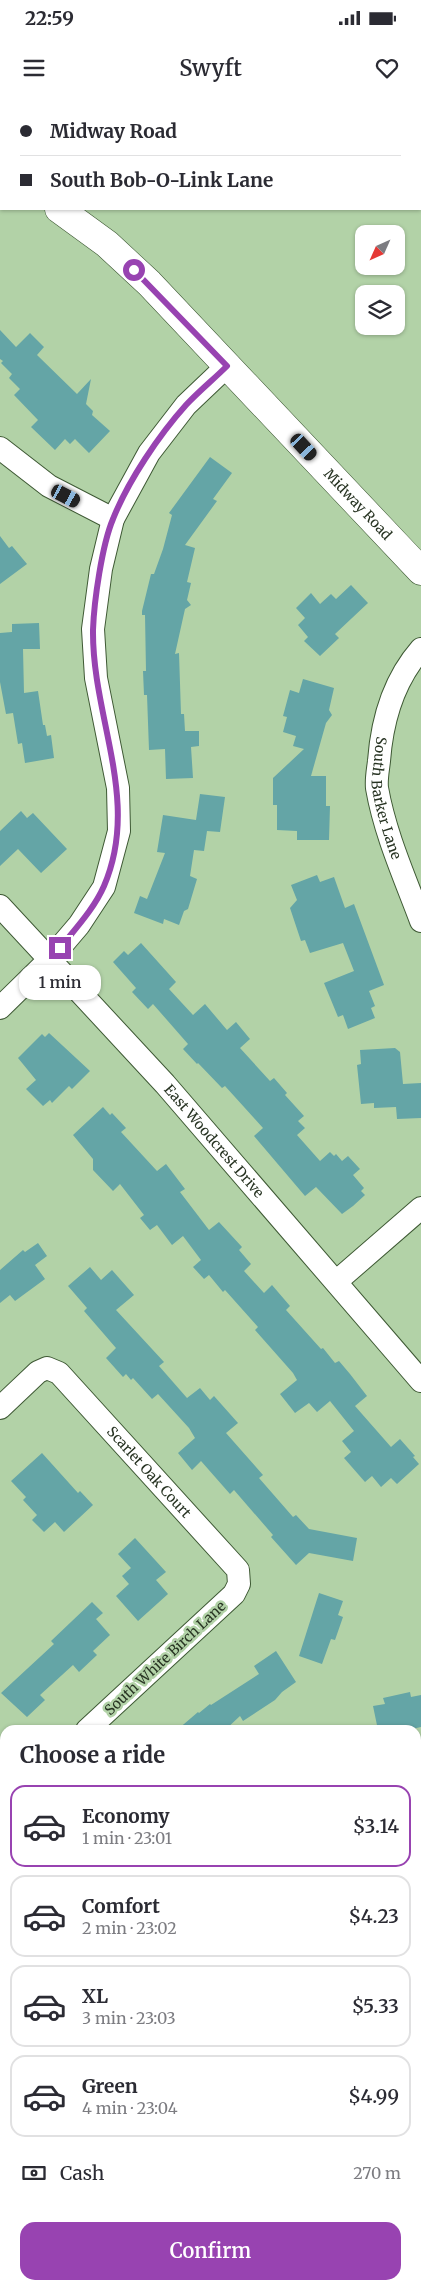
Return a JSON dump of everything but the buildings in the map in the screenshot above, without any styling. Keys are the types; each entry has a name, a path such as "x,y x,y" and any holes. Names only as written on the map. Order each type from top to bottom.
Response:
{"main road":[{"name":"Midway Road","path":"61,210 107,244 148,283 421,571"}],"street":[{"path":"0,1008 50,959 79,924 104,887 119,831 118,788 96,678 93,629 101,569 112,519 149,453 186,405 227,366"},
{"path":"0,448 48,486 112,519"},
{"name":"South Barker Lane","path":"421,649 409,663 389,701 380,740 377,785 385,822 421,922"},
{"name":"East Woodcrest Drive","path":"0,906 164,1084 337,1281 421,1381"},
{"path":"337,1281 421,1208"},
{"name":"Scarlet Oak Court","path":"0,1408 38,1372 47,1368 59,1373 230,1559 238,1570 239,1584"},
{"name":"South White Birch Lane","path":"92,1725 208,1620 234,1594 239,1584"}],"route":[{"path":"60,948 104,887 119,831 118,788 96,678 93,629 101,569 112,519 149,453 186,405 227,366 134,270"}]}
